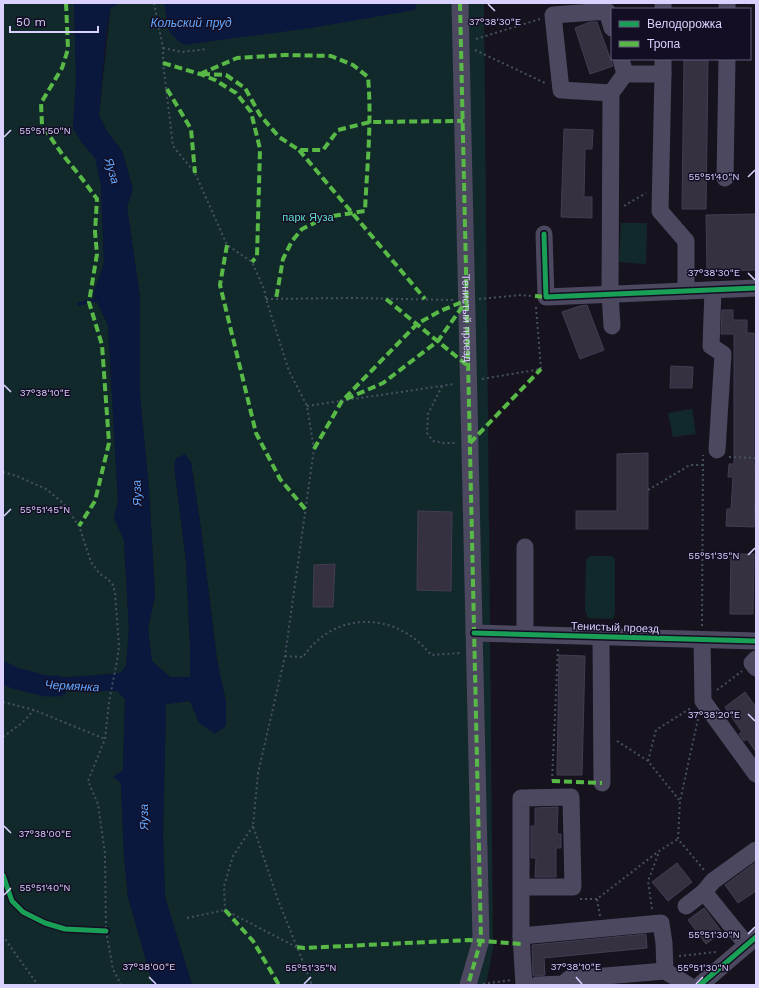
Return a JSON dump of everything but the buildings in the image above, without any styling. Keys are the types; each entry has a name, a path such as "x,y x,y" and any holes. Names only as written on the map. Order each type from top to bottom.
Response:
{"street":[{"name":"Тенистый проезд","path":"460,3 481,940 475,984"},
{"path":"611,25 607,11 553,9 560,90 612,93"},
{"path":"725,178 727,60"},
{"path":"612,326 610,294 612,93 623,66 663,66 660,211 686,241 686,291"},
{"path":"544,234 546,297 756,288"},
{"path":"713,290 711,346 723,354 717,450"},
{"path":"525,547 525,634"},
{"name":"Тенистый проезд","path":"474,633 601,637 634,640 756,641"},
{"path":"601,637 602,783"},
{"path":"702,640 703,701 756,774"},
{"path":"522,887 573,887 570,797 521,798 521,936 528,983 563,984 569,979 664,965 688,985"},
{"path":"686,906 708,886 756,850"},
{"path":"700,985 748,944 708,886"},
{"path":"521,936 661,923 664,944 664,965"}],"path":[{"path":"154,3 163,48 163,63 173,146 195,173 227,245 252,262 264,289 289,371 307,406 314,449 285,656 258,773 253,826 278,900 312,985"},
{"path":"461,43 553,9"},
{"path":"461,43 560,90"},
{"path":"163,48 182,52 207,49"},
{"path":"611,214 660,185"},
{"path":"266,299 353,298 467,300 521,295 536,296"},
{"path":"307,406 469,382 541,369 536,303"},
{"path":"442,386 428,414 427,433 433,441 444,443 470,443"},
{"path":"702,640 703,449 717,450 716,457 756,458"},
{"path":"648,490 690,465 703,465"},
{"path":"3,472 17,476 46,489 63,503 79,526 91,562 100,574 108,579 113,585 116,593 118,646 117,661 109,702 105,739 88,781 98,804 105,854 106,931 113,969 121,985"},
{"path":"285,656 303,657 313,645 330,632 339,627 360,622 391,625 410,634 431,655 465,653"},
{"path":"552,781 558,636"},
{"path":"648,761 656,730 703,701 755,664"},
{"path":"703,701 680,801 678,839 708,886"},
{"path":"3,702 34,710 105,739"},
{"path":"3,736 22,723 34,710"},
{"path":"602,731 648,761 680,801"},
{"path":"225,910 224,886 233,856 253,826"},
{"path":"602,928 597,899 659,851 678,839"},
{"path":"654,924 648,881 659,851"},
{"path":"187,918 225,910 297,947"},
{"path":"99,930 106,931"},
{"path":"3,935 38,985"},
{"path":"664,965 748,944"},
{"path":"475,984 528,983"}],"green space":[{"path":"3,3 74,3 76,79 73,128 82,143 95,158 101,185 104,264 93,294 108,325 118,502 114,518 124,540 129,630 126,665 121,673 59,678 20,679 59,691 117,691 125,699 123,770 121,783 124,855 128,897 153,985 3,985"},
{"name":"парк Яуза","path":"111,3 484,3 493,948 486,985 192,985 165,897 163,834 166,704 190,701 199,723 226,702 217,660 191,462 174,465 186,561 190,677 170,677 152,661 148,629 155,595 149,490 140,396 140,297 127,207 133,189 122,151 107,131 99,116"},
{"path":"621,223 647,223 646,264 619,262"},
{"path":"692,409 696,434 673,437 668,413"},
{"path":"590,556 612,556 615,559 615,613 613,619 588,618 585,611 586,560"}],"water":[{"name":"Яуза","path":"74,3 111,3 106,36 99,116 107,131 122,151 133,189 127,207 140,297 140,396 149,490 155,595 148,629 152,661 170,677 190,677 186,561 174,465 176,458 185,454 191,462 217,660 226,702 226,726 215,734 199,723 190,701 166,704 163,834 165,897 192,985 153,985 128,897 124,855 121,783 113,777 123,770 125,699 117,691 59,691 18,678 59,678 121,673 126,665 129,630 124,540 114,518 118,502 108,325 93,294 104,264 101,185 95,158 82,143 73,128 76,79"},
{"name":"Кольский пруд","path":"164,3 417,3 415,10 311,28 184,45 169,31"}],"waterway":[{"path":"107,8 117,3"},
{"path":"79,304 99,299"},
{"name":"Чермянка","path":"3,672 14,678 46,686 58,686"}],"marked path":[{"path":"66,3 68,49 62,68 41,103 42,125 62,154 97,199 95,232 97,254 89,302 102,345 109,443 95,501 79,526"},
{"path":"460,3 481,940 468,985"},
{"path":"200,74 237,58 285,55 331,56 353,65 368,77 369,127 365,211 327,217 302,229 292,241 283,259 276,299"},
{"path":"163,63 215,80 236,93 251,112 260,149 257,256 252,262"},
{"path":"202,74 226,75 245,88 260,115 279,137 299,150 323,150 338,130 370,122 463,121"},
{"path":"167,89 191,129 195,173"},
{"path":"299,150 425,299"},
{"path":"227,245 220,285 256,433 280,479 306,510"},
{"path":"535,296 546,297"},
{"path":"386,299 468,366"},
{"path":"346,399 383,383 438,341 467,300"},
{"path":"314,449 342,401 417,324 440,311 467,300"},
{"path":"470,443 541,369"},
{"path":"552,781 602,783"},
{"path":"225,910 253,941 279,985"},
{"path":"297,947 304,948 469,940 522,944"}],"cycle path":[{"path":"544,234 546,297 756,288"},
{"path":"474,633 756,641"},
{"path":"3,875 12,901 23,912 45,923 65,929 106,931"},
{"path":"700,985 756,937"}]}
